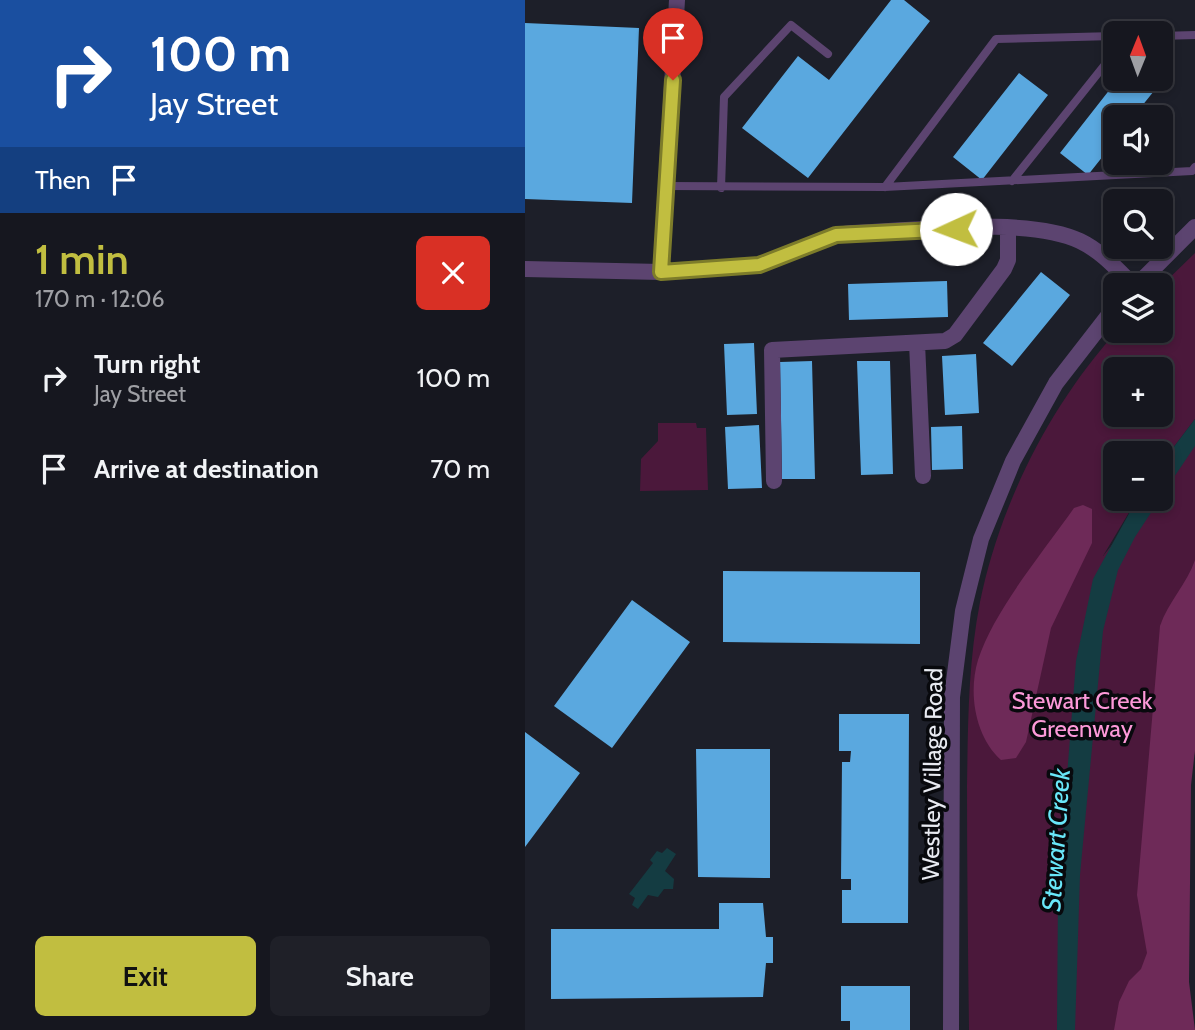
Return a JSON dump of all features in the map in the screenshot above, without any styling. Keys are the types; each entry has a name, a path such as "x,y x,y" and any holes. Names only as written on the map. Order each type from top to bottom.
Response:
{"street":[{"path":"661,272 677,0"},
{"path":"1147,273 1195,227"},
{"path":"774,481 772,350 946,341 954,335 1004,269 1008,260 1008,228"},
{"path":"525,269 661,272 759,265 836,235 1008,228 1047,230 1082,242 1122,273"},
{"name":"Westley Village Road","path":"951,1030 952,697 963,611 981,539 1013,461 1056,383 1103,322"},
{"path":"917,344 923,476"}],"lane":[{"path":"721,188 724,97 791,25 828,54"},
{"path":"1173,36 1195,35"},
{"path":"885,187 996,39 1103,36"},
{"path":"1012,181 1103,67"},
{"path":"667,186 885,187 1192,171 1195,167"}],"green space":[{"name":"Stewart Creek Greenway","path":"1195,253 1195,419 1173,448 1173,441 1103,441 1103,511 1130,511 1103,556 1139,511 1173,511 1173,463 1195,435 1195,752 1186,784 1183,935 1193,1030 969,1030 969,694 980,602 1000,529 1014,493 1049,423 1107,343 1173,343 1173,274"},
{"path":"658,423 696,423 697,428 706,428 708,490 640,491 641,459 658,441"}],"shaded area":[{"path":"1195,419 1195,446 1173,479 1173,448"},
{"path":"1083,505 1092,509 1092,543 1051,628 1026,742 1016,758 1001,760 985,739 976,714 974,686 978,660 1007,601 1074,508"},
{"path":"1130,511 1152,511 1118,570 1103,631 1080,875 1075,1030 1057,1030 1058,891 1076,661 1093,579"},
{"path":"1195,560 1195,750 1191,785 1189,982 1195,1030 1114,1030 1119,1002 1129,981 1141,969 1147,953 1137,895 1160,626"},
{"path":"667,848 676,854 665,871 674,879 673,889 664,889 658,897 648,895 638,909 632,905 635,898 629,894 653,863 650,860 657,851 662,853"}],"building":[{"path":"891,0 904,0 930,21 808,178 742,128 798,56 829,80"},
{"path":"525,23 639,28 632,203 525,199"},
{"path":"1019,73 1048,95 982,180 953,157"},
{"path":"1109,91 1154,91 1143,105 1103,105 1103,156 1088,175 1060,153"},
{"path":"1041,272 1070,295 1012,366 983,343"},
{"path":"947,281 948,317 849,320 848,284"},
{"path":"754,343 757,414 727,415 724,344"},
{"path":"976,354 979,413 945,415 942,356"},
{"path":"812,361 815,479 782,479 780,362"},
{"path":"857,361 890,361 893,474 861,475"},
{"path":"759,425 762,488 728,489 725,427"},
{"path":"962,426 963,469 932,470 931,427"},
{"path":"723,571 920,572 920,644 723,642"},
{"path":"632,600 690,642 612,748 554,706"},
{"path":"839,714 909,714 908,923 842,923 842,890 851,890 851,879 841,879 842,762 850,762 851,751 839,751"},
{"path":"525,732 580,773 525,847"},
{"path":"696,749 770,749 770,878 698,877"},
{"path":"719,903 763,903 766,937 773,937 773,963 766,963 763,997 551,999 551,929 719,929"},
{"path":"841,986 910,986 910,1030 850,1030 850,1021 841,1021"}],"route":[{"path":"673,80 661,272 759,265 836,235 956,229"}],"water label":[{"name":"Stewart Creek","path":"1056,840"}]}
